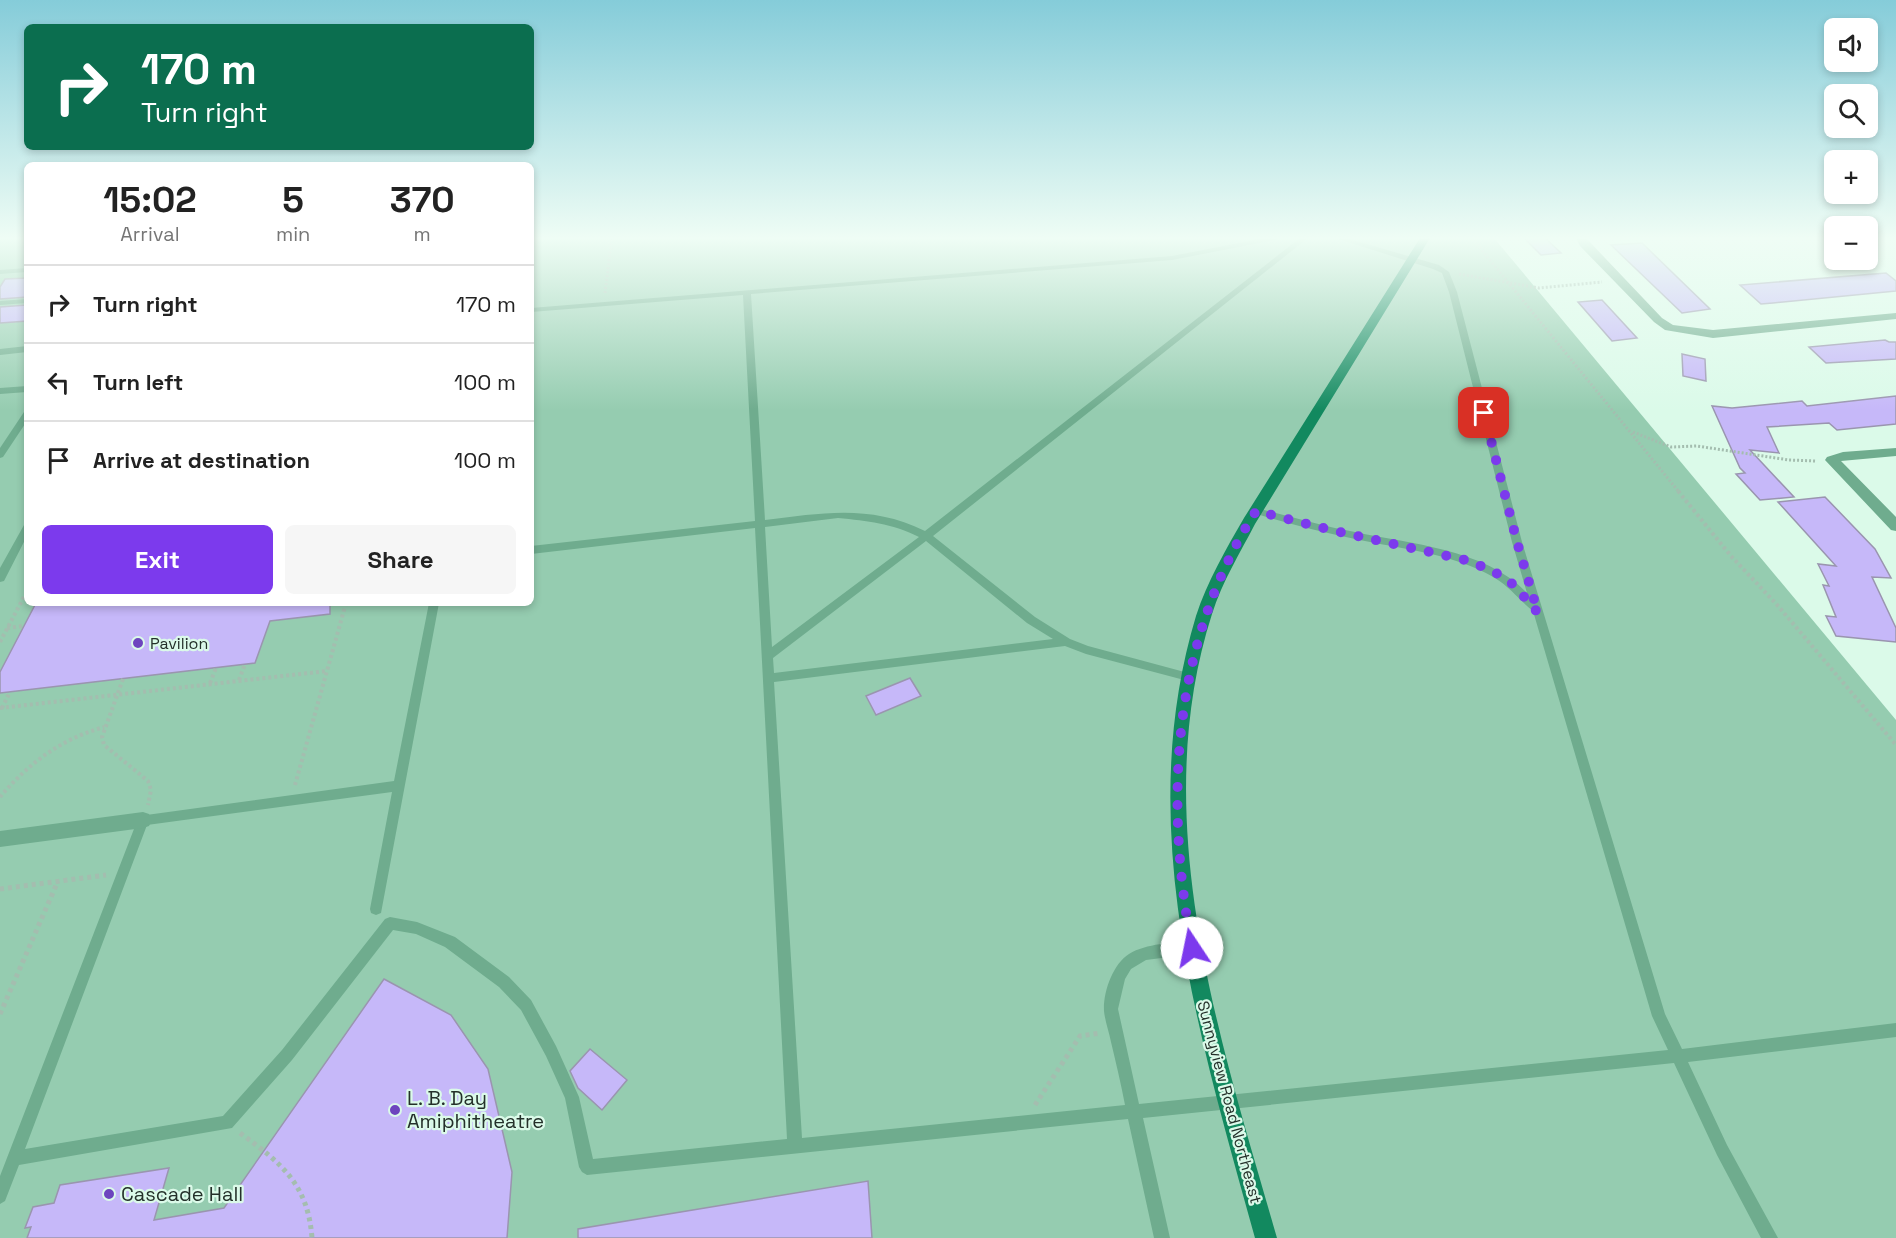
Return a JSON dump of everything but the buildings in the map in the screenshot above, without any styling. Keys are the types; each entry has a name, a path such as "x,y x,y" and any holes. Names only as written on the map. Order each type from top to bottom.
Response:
{"main road":[{"name":"Sunnyview Road Northeast","path":"1266,1238 1228,1101 1192,948 1180,863 1179,750 1188,677 1204,616 1228,560 1389,296"}],"street":[{"path":"1634,296 1669,328 1698,334 1896,316"},
{"path":"1896,452 1843,456 1832,460 1896,526"},
{"path":"0,839 143,820"}],"lane":[{"path":"534,310 712,296"},
{"path":"747,296 795,1147"},
{"path":"767,657 926,536 1231,296"},
{"path":"1453,296 1465,332 1500,479 1538,613 1659,1017 1722,1150 1770,1238"},
{"path":"0,303 24,301"},
{"path":"0,352 24,350"},
{"path":"0,391 24,389"},
{"path":"0,454 24,418"},
{"path":"1256,511 1470,561 1496,573 1514,585 1538,613"},
{"path":"534,550 838,515 857,516 902,525 926,536 1031,620 1066,642 1086,650 1188,677"},
{"path":"0,578 24,533"},
{"path":"376,909 433,606"},
{"path":"768,678 1066,642"},
{"path":"0,1196 143,820 399,786"},
{"path":"14,1158 227,1123 287,1055 390,923 417,928 450,942 504,982 526,1005 551,1051 572,1098 586,1167 1678,1056 1896,1030"},
{"path":"1162,1238 1111,1009 1113,988 1121,968 1135,956 1152,951 1192,948"}],"path":[{"path":"1517,296 1630,430 1731,556 1779,607 1896,745"},
{"path":"1630,430 1671,447 1697,446 1789,460 1832,460"},
{"path":"0,642 24,597"},
{"path":"290,800 345,606"},
{"path":"7,628 24,626"},
{"path":"239,680 245,664"},
{"path":"210,683 216,668"},
{"path":"1,708 327,671"},
{"path":"123,679 102,737 104,745 148,781 151,790 143,820"},
{"path":"1,708 10,692"},
{"path":"0,797 22,772 45,753 81,733 104,727"},
{"path":"0,889 123,873"},
{"path":"0,1014 2,1004 57,881"},
{"path":"1023,1124 1080,1036 1102,1033"},
{"path":"227,1123 274,1158 297,1181 309,1208 312,1238"}],"green space":[{"path":"0,296 24,296 24,606 534,606 534,296 1542,296 1896,720 1896,1238 0,1238"}],"place":[{"name":"Pavilion","path":"138,643"},
{"name":"L. B. Day Amiphitheatre","path":"395,1110"},
{"name":"Cascade Hall","path":"109,1194"}],"route":[{"path":"1192,948 1180,863 1179,750 1188,677 1204,616 1228,560 1256,511 1470,561 1496,573 1514,585 1538,613 1484,413"}]}
